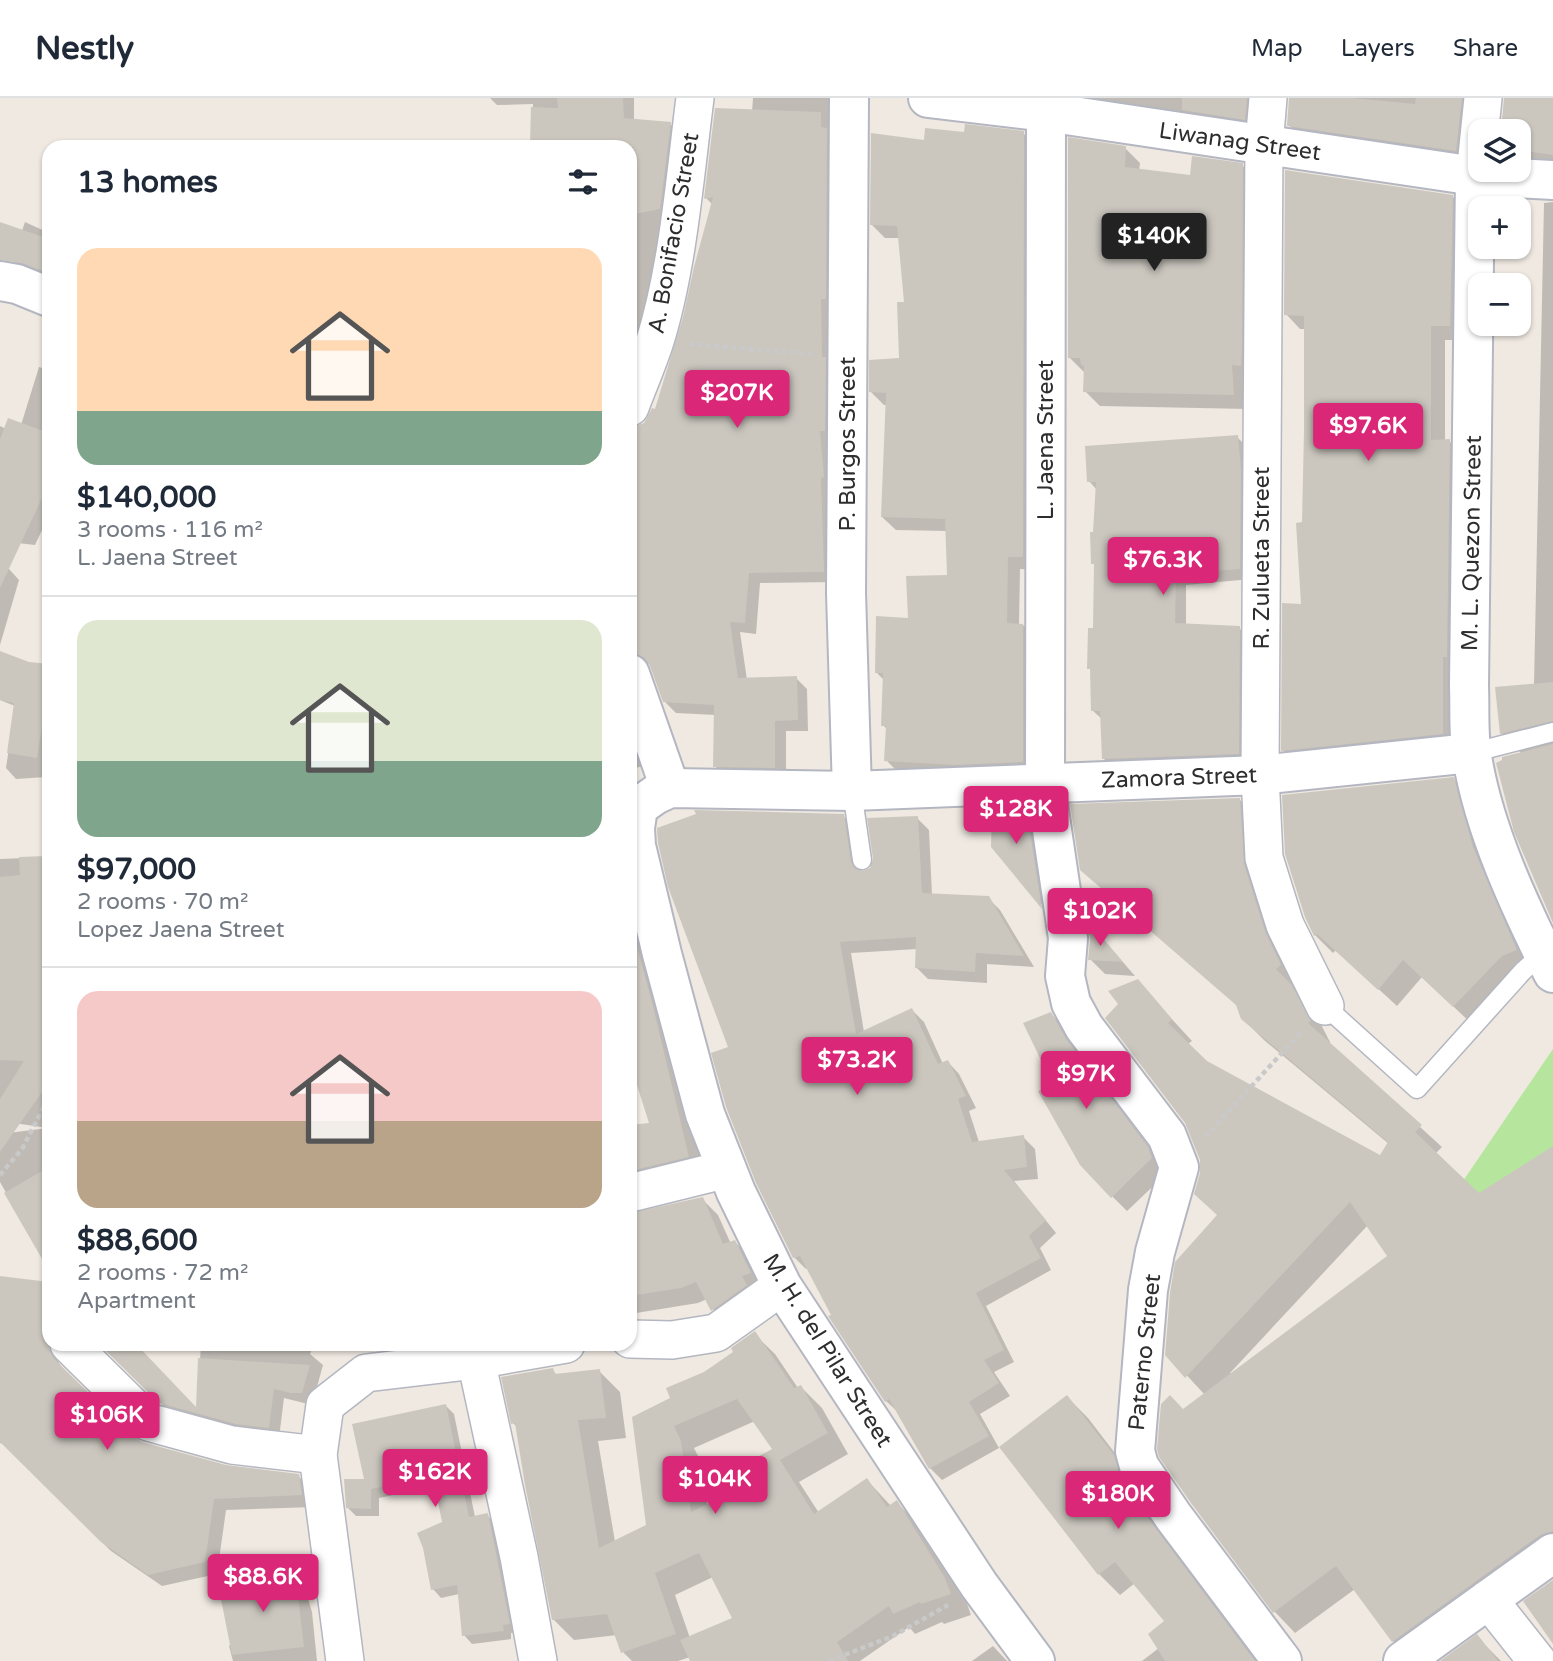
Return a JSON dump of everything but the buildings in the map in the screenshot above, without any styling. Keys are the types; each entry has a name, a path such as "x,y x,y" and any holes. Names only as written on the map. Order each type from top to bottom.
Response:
{"street":[{"name":"A. Bonifacio Street","path":"637,388 654,342 666,297 685,182 695,98"},
{"name":"P. Burgos Street","path":"849,98 846,593 852,791"},
{"name":"Liwanag Street","path":"928,98 1046,105 1264,145 1468,175"},
{"name":"R. Zulueta Street","path":"1268,98 1264,145 1260,775 1264,858 1285,925 1325,1006"},
{"name":"M. L. Quezon Street","path":"1481,119 1483,98"},
{"name":"L. Jaena Street","path":"1046,105 1045,783 1068,938 1065,976 1071,1003 1084,1027 1167,1136 1179,1167"},
{"name":"Liwanag Street","path":"1531,179 1553,180"},
{"name":"M. L. Quezon Street","path":"1475,182 1469,659 1471,753 1478,789 1494,839 1550,958"},
{"path":"0,281 17,284 42,294"},
{"path":"637,694 670,788"},
{"name":"Zamora Street","path":"670,788 852,791 1260,775 1471,753"},
{"name":"M. H. del Pilar Street","path":"637,814 638,807 670,788"},
{"name":"M. H. del Pilar Street","path":"637,850 705,1114 727,1169 782,1286 979,1585 1035,1661"},
{"name":"Paterno Street","path":"1179,1167 1155,1252 1148,1290 1135,1432 1137,1459 1139,1466 1199,1552 1282,1661"},
{"path":"637,1191 727,1169"},
{"path":"637,1339 672,1340 716,1333 782,1286"},
{"path":"76,1351 148,1422 232,1445 318,1455"},
{"path":"345,1661 318,1455 325,1405 366,1373 527,1351"},
{"path":"476,1360 519,1557 538,1661"},
{"path":"1403,1661 1553,1553"},
{"path":"1488,1599 1537,1661"}],"lane":[{"name":"Zamora Street","path":"1471,753 1553,732"},
{"path":"852,791 862,860"},
{"path":"1325,1006 1417,1089 1523,971 1550,958"}],"path":[{"path":"654,342 848,357"},
{"path":"1179,1167 1325,1006"},
{"path":"0,1175 22,1149 42,1110"},
{"path":"829,1661 893,1636 933,1615 979,1585"}],"green space":[{"path":"1553,1049 1553,1331 1463,1181"}]}
